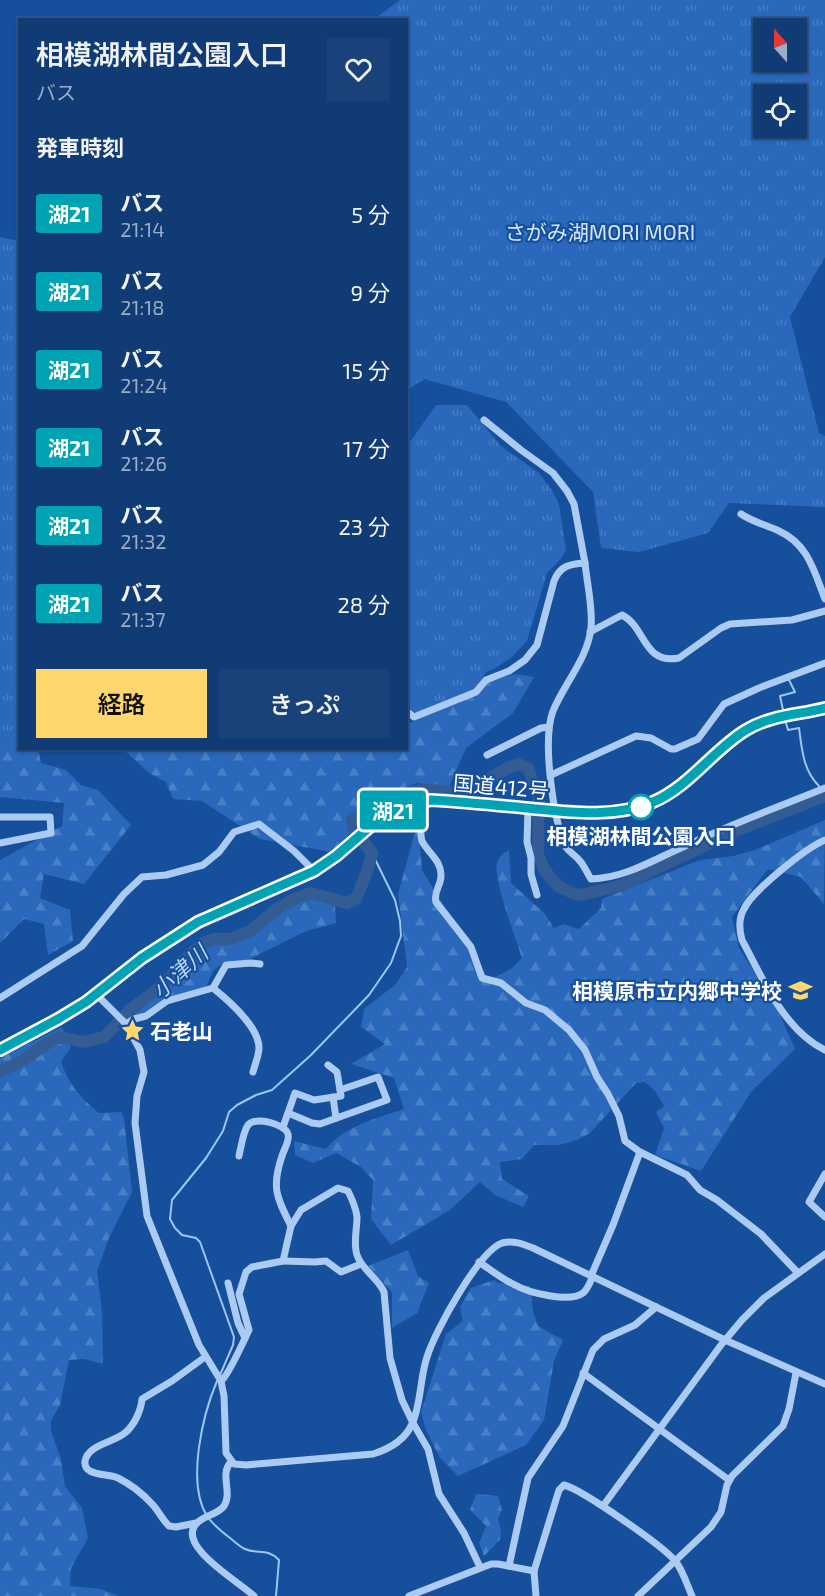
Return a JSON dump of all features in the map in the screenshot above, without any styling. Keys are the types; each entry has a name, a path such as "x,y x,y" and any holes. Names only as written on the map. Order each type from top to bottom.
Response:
{"highway":[{"name":"国道412号","path":"0,1050 97,995 142,958 198,922 314,871 336,856 386,813 404,805 431,800 556,811 616,812 655,801 674,790 745,730 776,718 825,708"}],"street":[{"path":"484,420 554,473 574,504 585,564 591,613 590,632 587,646 554,711 549,727 548,751 550,775 562,835 568,849 579,860 591,879 602,879 639,869 682,847 825,788"},
{"path":"741,514 752,521 783,533 804,549 825,599"},
{"path":"408,712 414,717 476,692 486,680 509,671 525,660 537,645 558,572 564,567 585,564"},
{"path":"590,632 622,615 630,619 647,646 657,656 671,660 679,658 730,624 792,620 825,612"},
{"path":"550,775 636,736 651,738 671,749 698,739 724,705 759,688 825,663"},
{"path":"486,755 541,728 549,727"},
{"path":"530,809 527,842 531,858 531,874 537,895"},
{"path":"386,813 393,816 421,816 422,839 434,855 441,871 441,879 434,893 436,902 471,947 482,978 501,983 526,1003 545,1010 569,1030 585,1050 597,1077 608,1094 619,1116 625,1141 640,1152 687,1176 700,1190 717,1200 761,1234 798,1274"},
{"path":"0,817 50,817 51,833 0,843"},
{"path":"0,998 82,946 124,894 142,878 166,875 203,865 219,852 234,832 241,829 259,824 294,851 314,871"},
{"path":"825,840 807,851 753,896 742,911 739,927 742,940 784,1015 803,1036 825,1050"},
{"path":"125,1023 146,1016 167,1001 213,988 226,965 260,964"},
{"path":"213,988 236,1007 255,1037 259,1050 254,1072"},
{"path":"97,995 125,1023 137,1044 143,1062 144,1072 137,1096 135,1123 147,1216 172,1282 205,1357 221,1381 224,1396 225,1450 231,1462 246,1465 373,1454 399,1440 412,1423 428,1354 465,1284 479,1263 494,1247 516,1242 796,1373 825,1384"},
{"path":"283,1127 296,1093 314,1100 341,1096 337,1072 328,1065"},
{"path":"288,1113 320,1124 387,1100 378,1077 340,1090"},
{"path":"333,1097 336,1118"},
{"path":"239,1156 250,1122 258,1120 283,1127 287,1131 288,1139 278,1171 276,1190 278,1201 291,1226"},
{"path":"479,1263 515,1286 554,1296 572,1297 582,1294 586,1290 613,1225 640,1152"},
{"path":"825,1173 809,1202 825,1217"},
{"path":"283,1260 291,1226 303,1209 338,1188 345,1188 356,1212 355,1247 361,1264 380,1283 384,1292 391,1364 402,1400 412,1423 428,1449 439,1494 464,1533 480,1567"},
{"path":"603,1506 725,1340 764,1298 825,1254"},
{"path":"221,1381 226,1378 249,1328 239,1291 246,1272 252,1267 283,1260 326,1261 341,1272 361,1264"},
{"path":"228,1283 238,1323 245,1338"},
{"path":"509,1566 525,1484 563,1426 593,1350 610,1336 635,1325 656,1307"},
{"path":"205,1357 142,1399 140,1411 128,1430 93,1450 85,1462 91,1472 117,1477 153,1505 169,1526 176,1527 196,1523 217,1512 225,1504 226,1472 231,1462"},
{"path":"584,1373 729,1480"},
{"path":"638,1596 717,1520 729,1480 783,1426 796,1373"},
{"path":"536,1596 534,1571 561,1486 564,1485 603,1506 675,1561 692,1596"},
{"path":"196,1523 192,1533 198,1550 254,1596"},
{"path":"409,1596 480,1567 498,1564 534,1571"}],"green space":[{"name":"さがみ湖MORI MORI","path":"400,0 825,0 825,257 790,317 819,433 825,436 825,507 729,503 708,533 639,552 601,548 593,492 506,402 424,379 408,389 408,18 375,18"},
{"path":"0,237 18,241 19,750 0,751"},
{"path":"436,405 467,405 501,446 539,473 551,489 559,504 566,550 561,559 547,573 527,641 512,657 486,672 475,691 419,713 408,712 408,445"},
{"path":"0,667 18,740 18,750 38,750 41,763 66,770 81,785 98,790 131,825 84,884 44,874 40,898 70,910 73,941 48,955 44,924 24,919 0,943 0,860 62,826 64,803 0,797"},
{"path":"515,674 534,677 513,713 466,748 449,787 417,783 392,792 331,852 260,839 202,801 173,799 166,782 149,773 124,750 408,750 408,724 477,693 485,682"},
{"path":"825,820 824,904 801,877 768,869 732,917 739,948 776,1006 795,1049 751,1092 701,1171 655,1155 664,1128 656,1112 664,1106 655,1091 645,1082 636,1083 590,1133 577,1140 559,1145 534,1145 522,1159 500,1162 502,1179 529,1196 523,1207 495,1195 480,1182 450,1210 391,1245 371,1219 373,1180 361,1167 336,1153 313,1163 295,1155 294,1141 326,1149 342,1134 404,1109 394,1078 351,1064 385,1044 361,1027 364,1009 396,984 407,967 398,894 418,821 422,870 489,980 511,969 522,958 498,882 497,863 499,858 509,850 511,883 544,913 554,928 564,924 579,929 601,908 602,899 700,860 733,856 755,850"},
{"path":"312,896 335,904 336,923 306,931 246,961 225,961 213,971 206,988 167,999 145,1014 134,1015 159,991 181,976 197,953 213,945 242,939 266,924 289,904"},
{"path":"62,1027 71,1047 61,1062 72,1084 99,1113 121,1112 124,1118 132,1192 109,1238 97,1271 102,1312 103,1364 84,1359 69,1360 60,1405 51,1421 51,1431 61,1459 65,1486 82,1508 88,1538 71,1568 70,1586 101,1589 118,1596 0,1596 0,1058"},
{"path":"408,1250 418,1276 429,1283 417,1313 392,1328 392,1292 368,1266"},
{"path":"494,1280 498,1283 530,1286 533,1311 538,1326 563,1340 554,1361 544,1420 526,1445 458,1476 440,1458 426,1430 421,1412 446,1334 463,1321 460,1307 471,1288"},
{"path":"476,1494 498,1496 502,1510 498,1519 501,1530 500,1540 484,1556 479,1543 486,1526 470,1510"}],"waterway":[{"path":"783,710 780,696 795,692 789,680"},
{"path":"786,723 788,730 799,728 806,766 819,786"},
{"name":"小津川","path":"0,1071 22,1061 49,1042 61,1037 83,1042 104,1037 132,1008 163,985 203,943 214,939 231,939 250,931 277,909 311,893 347,903 356,899 372,853 353,828 352,820 406,793 426,790 452,792 468,790 518,764 528,768 539,799 538,854 545,871 558,886 580,895 620,886 735,831 825,796"},
{"path":"220,1375 233,1345 234,1337 200,1242 196,1238 182,1235 170,1219 172,1200 206,1158 223,1131 229,1112 256,1095 272,1090 311,1055 369,995 391,963 401,936 400,921 395,900 372,853"},
{"path":"217,1381 202,1429 199,1448 197,1467 201,1502 212,1522 243,1548 266,1552 279,1560 276,1596"}],"bus line":[{"name":"湖21","path":"0,1050 86,1002 142,958 198,922 314,871 336,856 386,813 404,805 431,800 556,811 600,813 630,810 655,801 674,790 745,730 776,718 825,708"}],"place":[{"name":"相模湖林間公園入口","path":"641,807"},
{"name":"相模原市立内郷中学校","path":"800,990"},
{"name":"石老山","path":"132,1030"}]}
